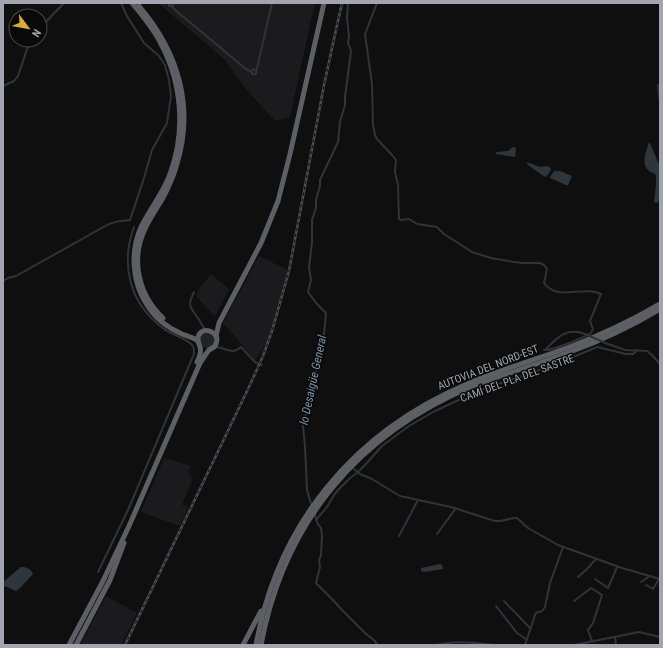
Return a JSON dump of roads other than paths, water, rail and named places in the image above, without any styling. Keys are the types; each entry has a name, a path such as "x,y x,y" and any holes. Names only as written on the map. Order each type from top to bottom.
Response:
{"highway":[{"path":"66,645 98,585 128,521 199,358 200,347 198,341 172,329 153,314 141,295 136,278 134,258 136,242 142,226 160,195 171,170 177,148 180,118 177,88 166,53 151,27 132,3"},
{"path":"136,3 154,26 170,54 180,86 184,119 181,147 173,175 165,194 146,226 140,241 138,257 142,288 153,307 160,315 181,331 193,335 204,332 212,332 216,337"},
{"path":"198,341 204,332 215,324 252,254 264,229 276,197 288,152 322,3"},
{"path":"69,645 130,526 195,373 203,358 217,343 216,337 219,323 261,243 278,201 290,154 322,3"},
{"name":"AUTOVIA DEL NORD-EST","path":"262,645 270,605 280,577 288,558 313,511 314,504 337,474 358,453 392,425 440,396 477,380 602,334 628,322 660,304"},
{"name":"AUTOVIA DEL NORD-EST","path":"256,645 268,594 282,558 296,532 336,483 361,457 385,436 439,402 475,386 594,343 622,330 660,309"},
{"path":"200,347 204,349 212,348"},
{"path":"76,645 113,573 125,541 174,429 195,373"},
{"path":"244,645 268,594"}],"street":[{"path":"3,281 16,276 107,225 123,220 130,220 152,150 167,122 171,96 165,65 141,39 121,3"},
{"path":"169,3 169,6 172,6 253,74 256,73 272,3"},
{"name":"CAMÍ DEL PLA DEL SASTRE","path":"377,3 366,34 372,84 373,127 376,138 396,160 395,172 398,185 399,219 409,219 418,224 438,227 446,235 467,250 490,258 523,264 537,262 542,263 546,266 547,270 544,284 554,292 599,293 601,295 590,321 592,329 591,333 556,348 544,350 561,336 567,333 577,332 585,334 608,344 626,350 637,350"},
{"path":"658,85 660,103"},
{"path":"98,572 128,510 194,354 192,344 169,333 155,322 145,311 137,298 129,277 128,261 130,240 134,227"},
{"path":"194,292 190,300 190,305 192,311 199,319 204,332"},
{"path":"202,326 204,332"},
{"path":"216,337 218,344 223,348 230,351 236,351 241,347 253,360 262,365"},
{"name":"CAMÍ DEL PLA DEL SASTRE","path":"316,519 327,507 340,488 358,472 384,444 428,415 484,388 561,362 597,347 626,354 633,354 637,350"},
{"path":"212,348 223,348"},
{"path":"637,350 649,352 660,364"},
{"path":"354,469 400,496 456,508 495,521 517,518 530,530 553,543 617,567 659,579 653,589 646,586"},
{"path":"399,536 418,500"},
{"path":"437,534 456,508"},
{"path":"524,645 536,613 540,612 545,607 550,583 563,547"},
{"path":"578,577 596,559"},
{"path":"595,579 608,588 617,567"},
{"path":"641,582 650,576"},
{"path":"574,601 591,588 602,595 593,623 588,629 593,645"},
{"path":"504,601 530,628"},
{"path":"496,606 516,632 526,639"},
{"path":"574,645 640,632 660,637"},
{"path":"615,637 616,645"},
{"path":"437,645 457,642 494,645"}],"waterway":[{"path":"48,20 64,3"},
{"name":"lo Desaigüe General","path":"312,507 307,490 305,447 302,423 307,412 313,376 318,368 318,358 324,334 326,313 308,292 311,280 309,267 312,243 312,220 316,208 320,180 338,142 340,122 345,105 351,51 348,43 348,3"},
{"path":"3,86 14,81 18,76 27,48"},
{"name":"lo Desaigüe General","path":"315,515 321,528 322,536 321,555 319,561 320,567 316,583 365,633 375,641 377,645"}],"railway":[{"path":"125,645 249,387 272,331 289,271 324,85 342,3"}]}
